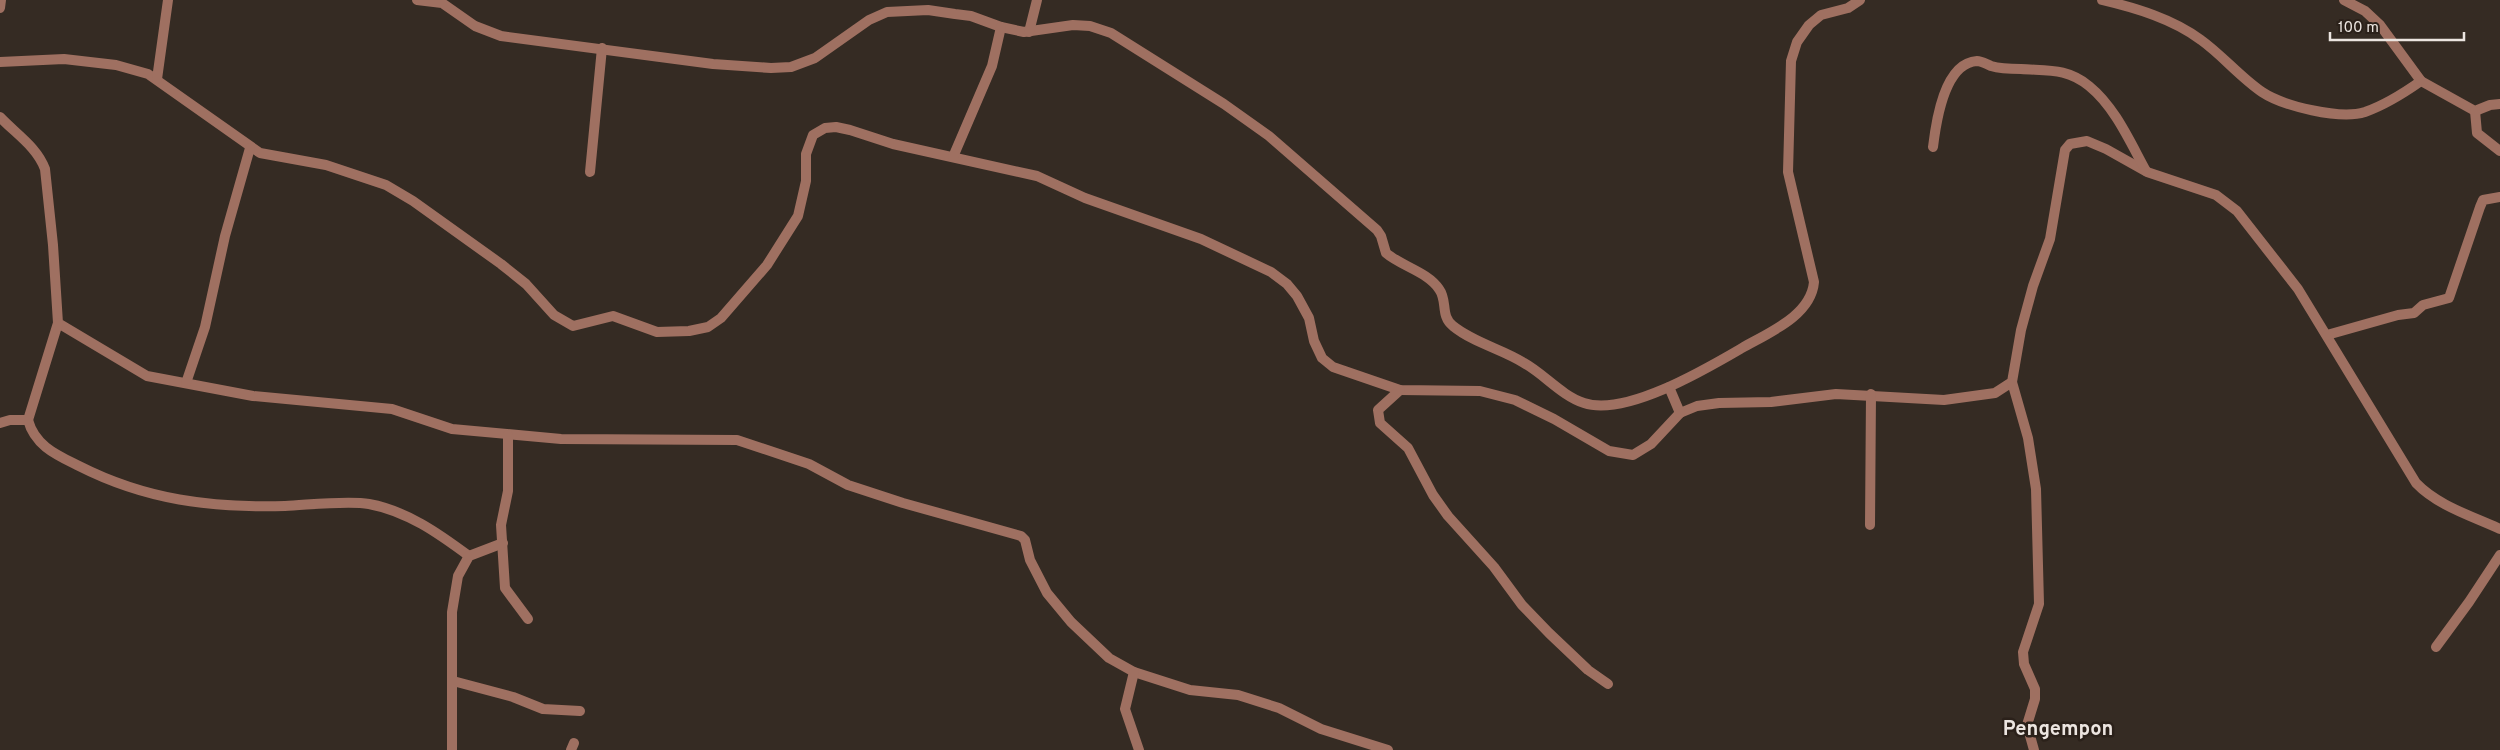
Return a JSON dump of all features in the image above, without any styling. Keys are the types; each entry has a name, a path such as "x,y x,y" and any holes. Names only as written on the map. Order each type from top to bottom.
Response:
{"street":[{"path":"0,8 1,0"},
{"path":"157,79 168,0"},
{"path":"417,0 443,2 486,32 713,64 791,67 815,58 869,20 887,12 919,10 971,16 1001,27 1029,32 1073,24 1090,26 1111,34 1224,104 1269,136 1377,230 1381,236 1386,253 1426,277 1439,288 1444,313 1452,326 1524,362 1576,400 1595,405 1629,402 1668,387 1783,324 1800,310 1813,293 1814,282 1788,172 1791,61 1797,42 1809,25 1821,15 1848,8 1860,0"},
{"path":"919,10 924,0"},
{"path":"1029,32 1038,0"},
{"path":"2102,0 2148,13 2180,27 2201,40 2262,92 2286,103 2312,110 2347,114 2364,112 2392,100 2421,81"},
{"path":"2344,0 2365,11 2380,25 2421,81 2475,111"},
{"path":"953,157 992,66 1001,27"},
{"path":"590,172 602,48"},
{"path":"0,62 64,59 95,62 135,69 157,79 250,148 260,153 326,165 386,185 413,201 501,264 526,284 554,315 567,324 579,325 602,317 613,316 644,329 657,332 688,331 708,327 721,318 767,265 798,216 806,181 806,154 813,135 825,128 836,127 894,144 1037,176 1085,198 1201,239 1271,272 1287,284 1297,296 1309,318 1314,341 1322,358 1333,367 1400,390 1480,391 1515,400 1554,418 1610,451 1633,455 1651,444 1680,413 1698,406 1719,403 1771,402 1836,394 1871,394 1944,400 1995,392 2012,382"},
{"path":"1933,147 1946,89 1959,69 1970,63 1980,61 2003,69 2065,72 2079,79 2091,88 2118,120 2147,172"},
{"path":"2475,111 2490,105 2500,104"},
{"path":"2475,111 2477,133 2500,151"},
{"path":"0,118 33,148 41,158 45,169 53,245 58,323 28,420 36,440 45,448 99,476 172,500 254,506 367,503 398,512 435,531 468,556"},
{"path":"2034,750 2027,725 2035,699 2035,689 2024,664 2023,652 2039,604 2036,489 2028,438 2012,382 2023,321 2050,239 2065,150 2070,144 2087,141 2106,149 2147,172 2216,195 2237,211 2298,289 2416,483 2424,492 2500,529"},
{"path":"186,383 204,327 225,236 250,148"},
{"path":"2327,335 2398,315 2414,313 2423,305 2449,298 2483,200 2500,197"},
{"path":"58,323 135,371 147,376 253,396 392,409 444,428 508,435 561,439 737,440 809,464 857,488 903,503 1016,533 1025,540 1030,560 1047,593 1056,604 1109,658 1134,672 1190,690 1238,695 1279,708 1321,729 1388,750"},
{"path":"1668,387 1680,413"},
{"path":"1400,390 1378,410 1380,423 1408,448 1433,495 1448,516 1494,567 1522,605 1575,658 1608,684"},
{"path":"1870,525 1871,394"},
{"path":"0,423 10,420 28,420"},
{"path":"508,435 508,491 501,525 505,588 528,619"},
{"path":"452,750 452,612 458,576 468,556 503,543"},
{"path":"2436,647 2500,555"},
{"path":"1134,672 1125,709 1139,750"},
{"path":"453,681 513,697 543,709 580,711"}],"district":[{"name":"Pengempon","path":"2058,728"}]}
